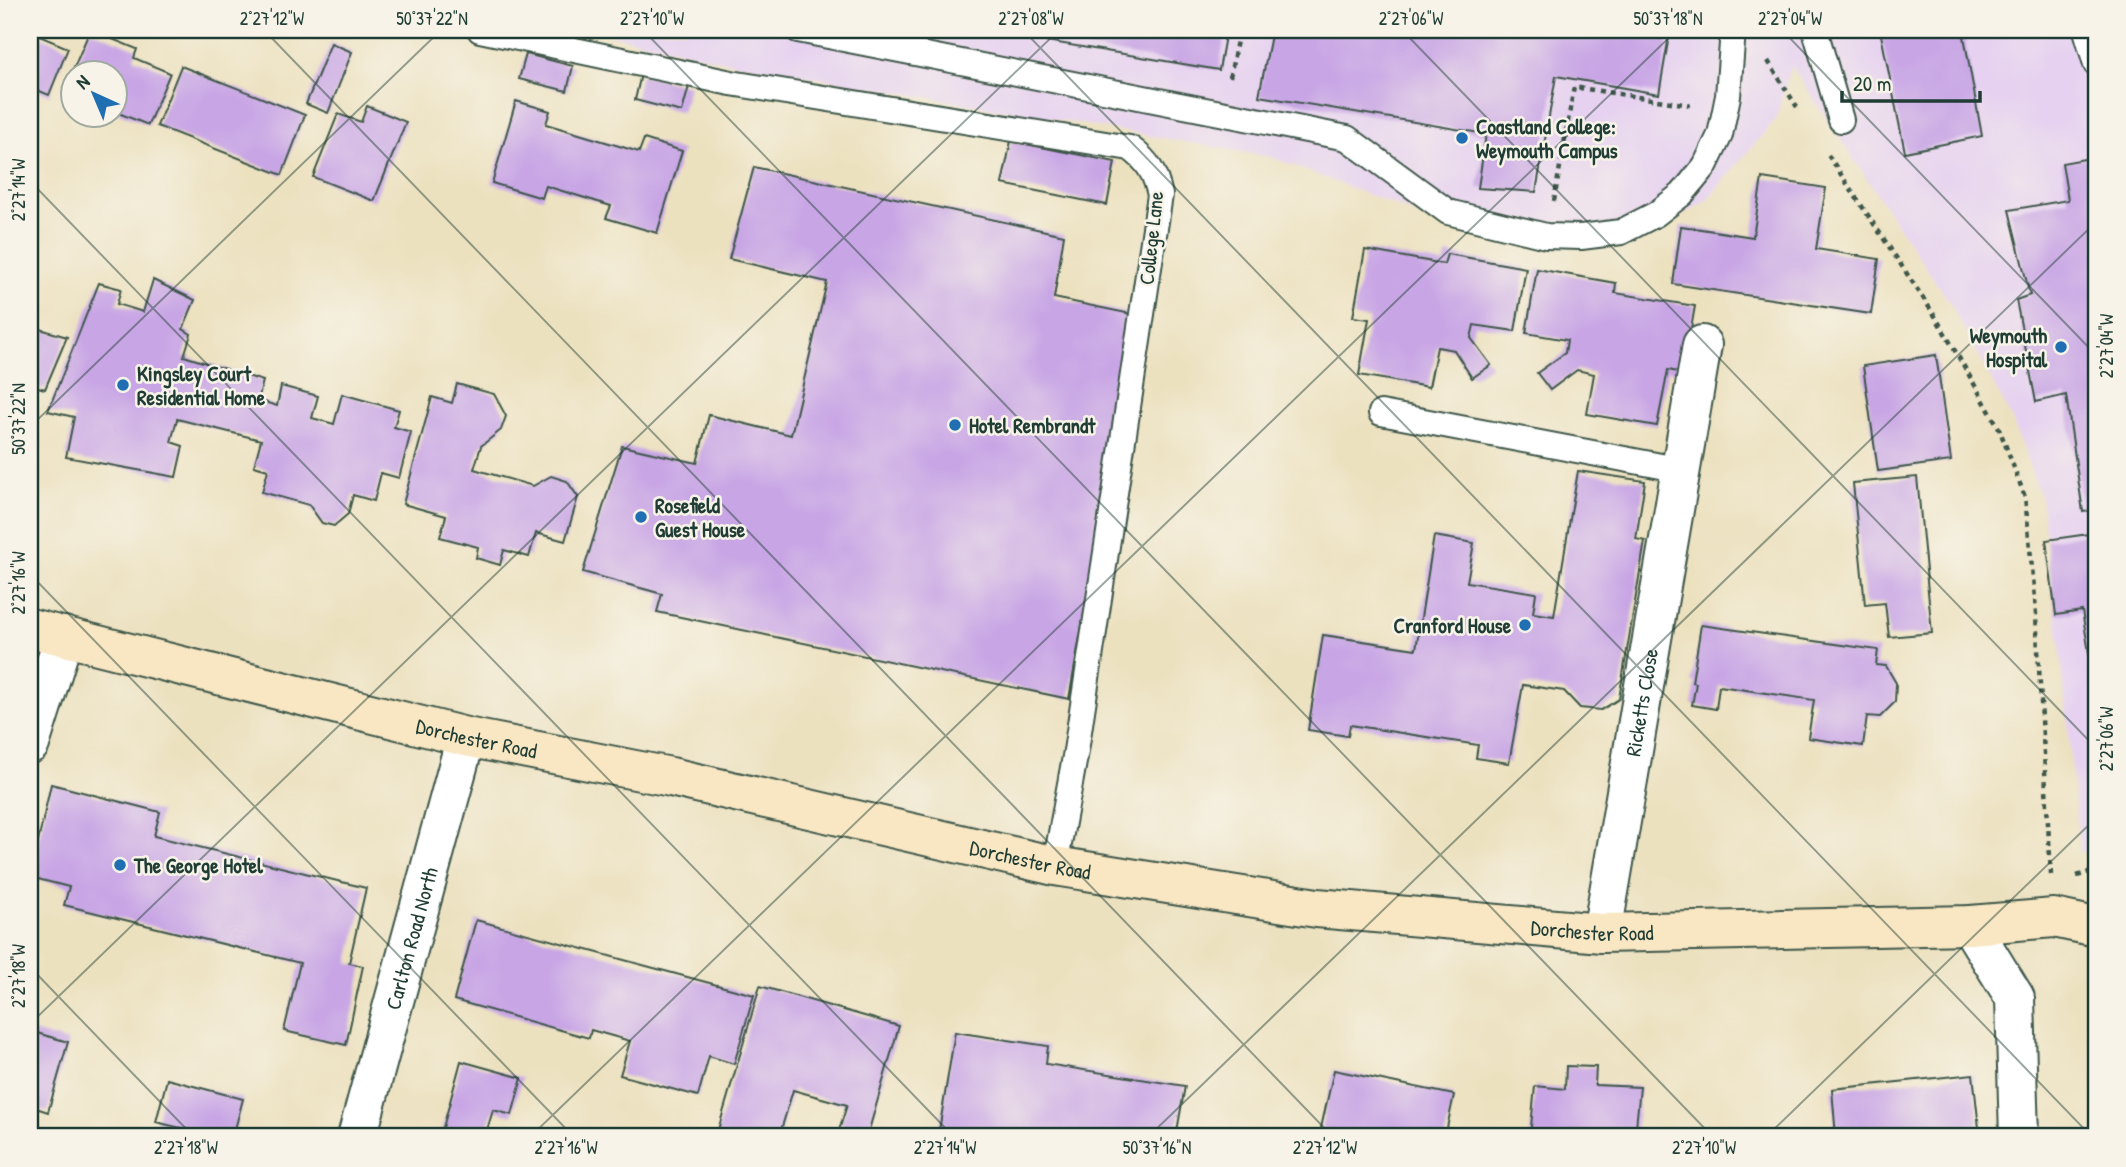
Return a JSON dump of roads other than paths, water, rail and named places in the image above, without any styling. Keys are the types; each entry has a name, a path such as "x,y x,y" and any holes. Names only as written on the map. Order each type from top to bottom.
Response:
{"main road":[{"name":"Dorchester Road","path":"47,632 466,737 671,777 1055,866 1317,908 1602,933 1970,925 2054,918 2096,927"},
{"name":"Dorchester Road","path":"2054,918 2096,897"}],"street":[{"name":"Ricketts Close","path":"1602,933 1702,345"},
{"path":"30,744 47,632"},
{"name":"Carlton Road North","path":"363,1136 466,737"},
{"path":"1970,925 2015,998 2019,1137"}],"lane":[{"name":"College Lane","path":"480,30 731,83 1130,148 1146,160 1156,176 1160,195 1076,751 1055,866"},
{"path":"799,30 1347,138 1448,212 1546,236 1581,237 1621,232 1656,214 1682,194 1705,166 1720,135 1728,96 1733,30"},
{"path":"1815,30 1841,120"},
{"path":"2086,30 2096,64"},
{"path":"1381,413 1682,470"}],"place":[{"name":"Coastland College: Weymouth Campus","path":"1462,138"},
{"name":"Weymouth Hospital","path":"2061,347"},
{"name":"Kingsley Court Residential Home","path":"123,385"},
{"name":"Hotel Rembrandt","path":"955,425"},
{"name":"Rosefield Guest House","path":"641,517"},
{"name":"Cranford House","path":"1525,625"},
{"name":"The George Hotel","path":"120,865"}]}
